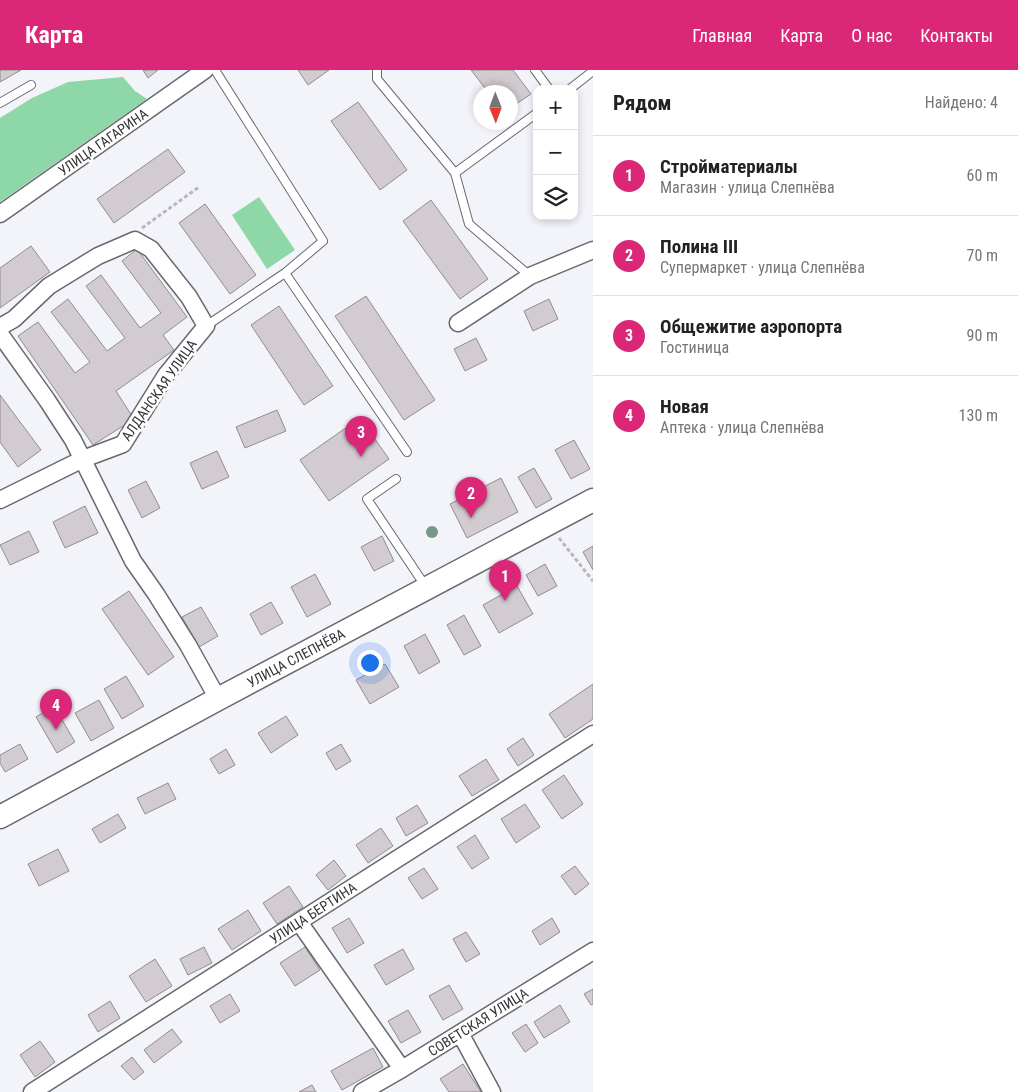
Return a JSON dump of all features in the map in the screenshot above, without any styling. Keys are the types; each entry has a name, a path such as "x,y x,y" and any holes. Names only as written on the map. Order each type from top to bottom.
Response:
{"street":[{"name":"УЛИЦА ГАГАРИНА","path":"0,214 205,70"},
{"path":"0,327 14,319 49,286 98,256 134,240 152,249 189,296 206,326"},
{"path":"458,323 530,276 593,250"},
{"name":"АЛДАНСКАЯ УЛИЦА","path":"0,500 83,459 123,444 166,375 206,326"},
{"path":"0,334 48,400 73,440 133,561 188,645 218,699"},
{"name":"УЛИЦА СЛЕПНЁВА","path":"0,817 593,500"},
{"name":"УЛИЦА БЕРТИНА","path":"32,1092 593,734"},
{"path":"299,922 402,1069"},
{"name":"СОВЕТСКАЯ УЛИЦА","path":"362,1092 593,951"},
{"path":"460,1033 492,1092"}],"lane":[{"path":"206,326 285,273 323,241 215,70"},
{"path":"377,70 377,79 455,173 469,224 530,276"},
{"path":"535,70 546,85"},
{"path":"575,85 593,71"},
{"path":"0,103 31,85"},
{"path":"455,173 533,116"},
{"path":"285,273 407,452"},
{"path":"396,479 367,499 427,588"}],"path":[{"path":"134,240 139,230 199,187"},
{"path":"548,524 593,580"}],"green space":[{"path":"123,77 135,91 147,99 0,202 0,118 32,98 68,82"},
{"path":"259,197 295,250 267,269 232,215"}],"building":[{"path":"0,70 21,70 0,82"},
{"path":"143,70 158,70 148,78"},
{"path":"298,70 329,70 308,85"},
{"path":"471,70 513,70 531,94 518,103 518,85 483,85"},
{"path":"358,102 407,170 380,190 331,121"},
{"path":"168,149 185,172 114,223 97,199"},
{"path":"431,200 488,279 460,299 403,221"},
{"path":"205,204 256,275 230,294 179,223"},
{"path":"31,246 50,272 0,308 0,268"},
{"path":"137,249 187,317 163,335 174,350 116,391 134,419 93,445 18,336 38,322 75,373 90,362 51,312 68,299 107,351 125,338 86,286 101,275 140,328 161,313 122,261"},
{"path":"366,296 435,400 404,420 335,316"},
{"path":"549,299 558,319 533,331 524,311"},
{"path":"279,306 333,386 304,405 251,325"},
{"path":"476,338 487,360 465,371 454,349"},
{"path":"0,395 41,450 18,467 0,442"},
{"path":"277,410 286,431 245,448 236,427"},
{"path":"360,418 389,459 329,501 300,460"},
{"path":"574,440 590,469 571,479 555,450"},
{"path":"217,451 229,477 202,489 190,463"},
{"path":"534,468 552,499 536,508 518,477"},
{"path":"501,478 518,512 467,538 450,504"},
{"path":"146,481 160,508 142,518 128,490"},
{"path":"85,506 98,533 65,548 53,522"},
{"path":"29,531 39,552 10,565 0,545"},
{"path":"382,536 394,561 374,571 361,547"},
{"path":"593,546 593,570 583,552"},
{"path":"545,564 557,586 538,596 526,575"},
{"path":"315,574 331,604 307,617 291,587"},
{"path":"517,586 533,614 499,633 483,605"},
{"path":"129,591 174,657 148,675 102,609"},
{"path":"271,602 283,623 261,635 250,614"},
{"path":"201,607 218,636 199,647 182,617"},
{"path":"464,615 481,646 464,655 447,625"},
{"path":"425,634 440,662 419,674 404,646"},
{"path":"385,664 399,687 370,704 356,680"},
{"path":"126,676 144,706 122,719 104,689"},
{"path":"593,684 593,719 565,738 549,714"},
{"path":"99,700 114,728 91,741 75,713"},
{"path":"54,706 75,742 57,753 36,717"},
{"path":"286,716 298,735 271,753 258,733"},
{"path":"523,738 534,755 518,766 507,749"},
{"path":"20,744 28,759 5,772 0,763 0,755"},
{"path":"341,744 351,761 336,770 326,753"},
{"path":"226,749 235,765 219,774 210,759"},
{"path":"486,759 499,780 472,796 459,776"},
{"path":"564,775 583,804 562,819 542,790"},
{"path":"168,783 176,799 145,814 137,798"},
{"path":"525,804 540,827 516,843 501,819"},
{"path":"417,805 428,823 406,836 396,818"},
{"path":"118,814 126,828 100,843 92,829"},
{"path":"381,828 393,846 368,863 356,845"},
{"path":"475,835 489,858 472,869 457,847"},
{"path":"58,849 69,871 39,886 28,864"},
{"path":"334,860 346,876 328,890 316,875"},
{"path":"575,866 589,884 575,895 561,876"},
{"path":"424,868 438,889 422,899 408,878"},
{"path":"289,886 303,907 277,924 263,903"},
{"path":"248,910 261,931 232,950 218,929"},
{"path":"349,918 364,943 347,953 332,928"},
{"path":"552,918 560,932 540,945 532,931"},
{"path":"466,932 480,954 466,962 453,939"},
{"path":"204,947 212,963 188,975 180,959"},
{"path":"305,947 320,970 295,986 280,963"},
{"path":"403,949 414,969 386,985 374,965"},
{"path":"155,959 172,986 146,1002 129,976"},
{"path":"449,985 463,1009 443,1020 429,996"},
{"path":"593,989 593,1004 591,1005 584,994"},
{"path":"230,994 240,1011 220,1023 210,1006"},
{"path":"110,1001 120,1018 98,1032 88,1015"},
{"path":"560,1005 570,1022 544,1038 534,1022"},
{"path":"408,1010 421,1032 401,1043 388,1021"},
{"path":"526,1024 538,1043 525,1052 512,1033"},
{"path":"172,1029 182,1042 154,1063 144,1050"},
{"path":"40,1041 55,1062 35,1077 20,1055"},
{"path":"373,1048 383,1067 342,1090 331,1071"},
{"path":"132,1057 144,1072 134,1080 121,1066"},
{"path":"463,1064 481,1092 449,1092 440,1079"},
{"path":"312,1085 316,1092 299,1092"}],"place":[{"name":"Общежитие аэропорта","path":"361,457"},
{"name":"Полина III","path":"471,518"},
{"name":"Стройматериалы","path":"505,601"},
{"name":"Новая","path":"56,730"}]}
